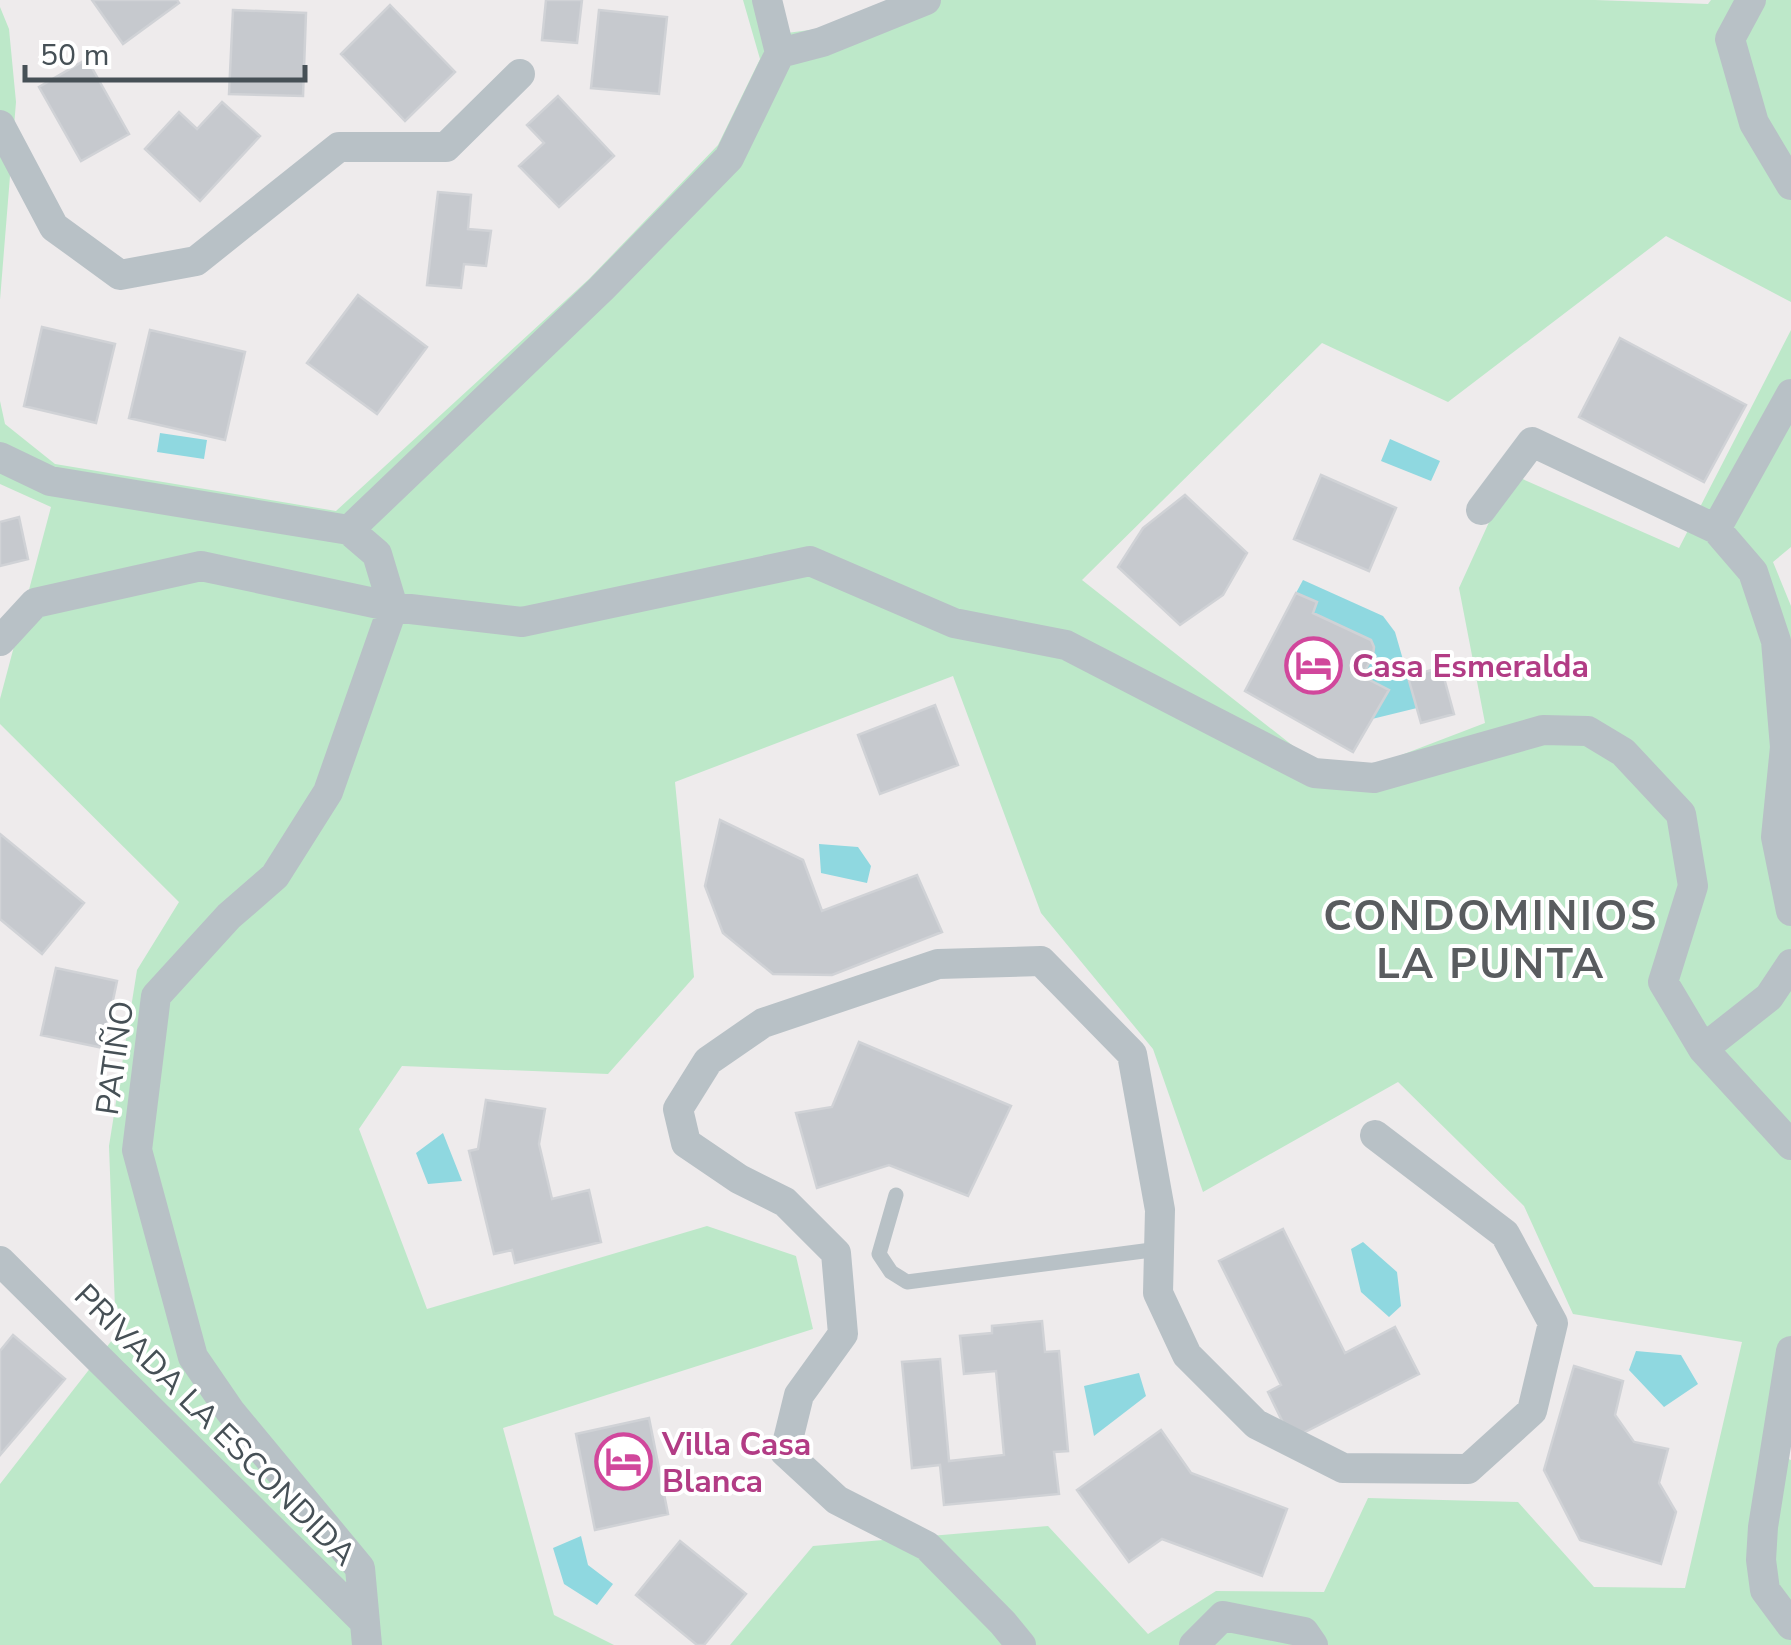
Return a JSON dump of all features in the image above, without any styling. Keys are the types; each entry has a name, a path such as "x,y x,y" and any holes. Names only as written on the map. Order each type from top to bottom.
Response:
{"street":[{"path":"349,530 601,289 729,158 780,53 768,0"},
{"path":"780,53 822,42 926,0"},
{"path":"1751,0 1730,39 1754,124 1791,185"},
{"path":"0,125 54,227 120,275 196,260 339,147 446,148 520,74"},
{"path":"1716,529 1789,406"},
{"path":"1480,510 1532,442 1716,529 1753,572 1776,642 1788,746 1776,837 1791,910"},
{"path":"0,457 50,481 349,530 378,554 394,607"},
{"path":"0,641 35,603 201,566 394,607 522,622 810,561 954,624 1066,645 1314,773 1374,778 1543,730 1588,732 1623,752 1680,814 1693,886 1663,982 1703,1049 1791,1144"},
{"name":"PATIÑO","path":"365,1632 360,1568 230,1410 193,1357 137,1150 156,996 228,916 275,876 328,792 394,607"},
{"path":"1021,1645 926,1546 837,1500 785,1452 799,1395 843,1334 836,1253 785,1202 739,1180 686,1143 678,1108 708,1060 763,1024 938,964 1042,961 1132,1054 1160,1210 1158,1293 1187,1355 1256,1424 1343,1468 1468,1469 1532,1411 1553,1323 1505,1234 1375,1134"},
{"path":"1703,1049 1769,997 1791,964"},
{"name":"PRIVADA LA ESCONDIDA","path":"0,1262 365,1632"},
{"path":"1791,1351 1760,1560 1765,1590 1791,1625"},
{"path":"1194,1645 1223,1616 1304,1632 1314,1645"}],"lane":[{"path":"896,1194 879,1254 891,1272 907,1282 1159,1249"}],"green space":[{"path":"743,0 780,0 787,33 817,29 889,0 1595,0 1708,4 1711,0 1791,0 1791,302 1666,236 1448,402 1322,343 1082,580 1316,764 1370,767 1485,723 1459,588 1511,474 1679,548 1791,330 1791,547 1773,562 1791,606 1791,1436 1786,1458 1791,1460 1791,1645 730,1645 813,1546 1048,1526 1148,1634 1216,1591 1324,1592 1368,1498 1518,1502 1594,1587 1685,1588 1742,1342 1573,1314 1524,1206 1398,1082 1203,1192 1153,1049 1041,913 953,676 675,782 694,977 608,1074 402,1066 359,1129 427,1309 707,1226 796,1256 813,1329 503,1428 554,1615 614,1645 0,1645 0,1484 116,1335 109,1146 137,970 179,902 0,724 0,699 51,507 0,484 0,401 5,424 55,464 336,511 589,279 718,145 760,59"},
{"path":"0,7 9,29 16,102 0,300"}],"water":[{"path":"160,433 207,440 204,459 157,452"},
{"path":"1390,439 1440,461 1431,481 1381,461"},
{"path":"1303,580 1383,616 1395,632 1417,708 1372,719 1388,691 1362,676 1313,613 1317,602 1296,593"},
{"path":"819,844 858,847 871,866 867,883 821,873"},
{"path":"443,1133 462,1181 428,1184 416,1153"},
{"path":"1363,1242 1397,1272 1401,1306 1389,1317 1361,1292 1351,1249"},
{"path":"1636,1351 1681,1355 1698,1384 1664,1407 1629,1370"},
{"path":"1139,1373 1146,1396 1094,1436 1084,1386"},
{"path":"581,1536 588,1565 613,1584 597,1605 564,1584 553,1548"}],"building":[{"path":"92,0 177,0 179,3 123,44"},
{"path":"546,0 582,0 577,43 542,40"},
{"path":"390,5 455,72 405,121 341,54"},
{"path":"233,10 306,13 303,96 229,94"},
{"path":"599,10 667,17 659,94 591,88"},
{"path":"87,59 129,134 81,161 39,87"},
{"path":"558,96 614,156 559,207 519,166 544,143 527,125"},
{"path":"222,102 260,136 200,201 145,149 179,112 197,129"},
{"path":"438,192 471,195 468,229 491,231 486,266 464,264 461,288 427,285"},
{"path":"358,295 427,347 377,414 307,363"},
{"path":"42,327 115,344 96,423 24,406"},
{"path":"150,330 245,352 225,440 129,418"},
{"path":"1620,338 1746,405 1704,482 1579,417"},
{"path":"1321,475 1396,508 1369,571 1294,539"},
{"path":"1185,495 1247,553 1223,595 1180,625 1118,567 1143,528"},
{"path":"19,517 28,559 0,566 0,522"},
{"name":"Casa Esmeralda","path":"1296,593 1317,602 1313,613 1371,640 1374,647 1362,676 1389,690 1353,752 1245,691"},
{"path":"1441,667 1454,714 1421,723 1408,677"},
{"path":"935,705 958,765 880,794 858,735"},
{"path":"720,820 803,860 822,911 917,875 942,932 832,975 773,974 723,933 705,886"},
{"path":"0,834 84,903 42,954 0,919"},
{"path":"56,968 117,981 103,1048 41,1035"},
{"path":"859,1042 1011,1106 968,1196 889,1165 817,1188 796,1113 832,1107"},
{"path":"486,1100 545,1109 539,1144 552,1199 589,1190 601,1242 515,1263 512,1250 494,1254 469,1151 478,1149"},
{"path":"1283,1229 1345,1353 1395,1327 1419,1374 1291,1439 1268,1392 1281,1385 1219,1261"},
{"path":"1042,1321 1045,1352 1059,1351 1068,1451 1054,1452 1059,1494 944,1505 940,1465 912,1468 902,1362 940,1359 949,1461 1004,1455 996,1371 964,1374 960,1336 992,1333 992,1326"},
{"path":"13,1335 65,1379 0,1455 0,1351"},
{"path":"1574,1366 1623,1381 1615,1415 1634,1442 1668,1449 1659,1483 1676,1512 1661,1564 1580,1540 1544,1470"},
{"path":"649,1418 668,1514 595,1530 576,1434"},
{"path":"1161,1430 1191,1473 1287,1509 1262,1576 1162,1539 1129,1562 1077,1490"},
{"path":"680,1541 746,1594 704,1645 697,1645 636,1595"}],"place":[{"name":"Casa Esmeralda","path":"1313,666"},
{"name":"Villa Casa Blanca","path":"623,1462"}],"district":[{"name":"CONDOMINIOS LA PUNTA","path":"1491,940"}]}
